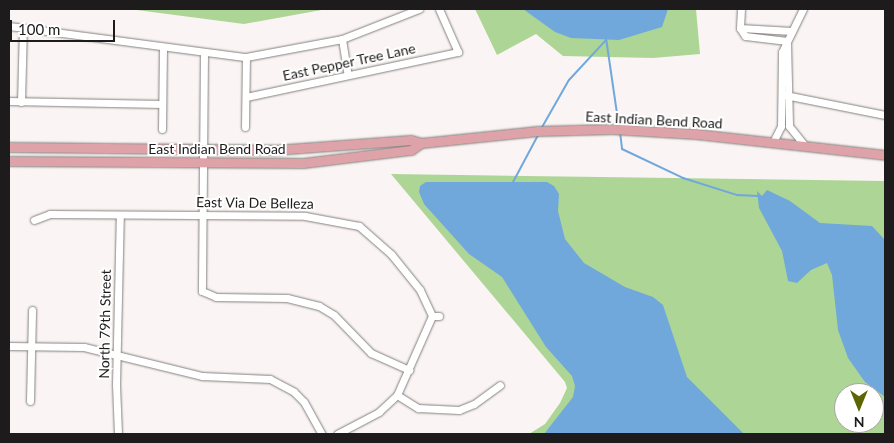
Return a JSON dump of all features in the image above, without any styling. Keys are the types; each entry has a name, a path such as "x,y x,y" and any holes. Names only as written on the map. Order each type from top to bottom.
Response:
{"main road":[{"name":"East Indian Bend Road","path":"9,147 274,150 410,140 422,143 526,132 623,129 716,136 885,155"},
{"name":"East Indian Bend Road","path":"9,161 203,162 339,160 411,150 422,143"}],"street":[{"path":"9,26 246,57 342,39 419,9"},
{"name":"East Pepper Tree Lane","path":"246,97 458,52 439,9"},
{"path":"741,9 740,28 745,36 787,41"},
{"path":"803,9 782,52 784,95 789,126 805,146"},
{"path":"22,102 23,28"},
{"path":"740,28 792,31"},
{"path":"766,29 766,39"},
{"path":"342,39 348,75"},
{"path":"162,129 163,47"},
{"path":"204,53 202,291 216,297 287,298 318,306 334,315 370,353 409,370"},
{"path":"245,127 246,57"},
{"path":"784,95 885,115"},
{"path":"773,142 780,126 784,95"},
{"path":"9,101 162,104"},
{"name":"East Via De Belleza","path":"34,220 50,214 320,217 359,226 391,254 420,290 435,316 397,395"},
{"name":"North 79th Street","path":"118,434 116,352 120,215"},
{"path":"30,401 32,310"},
{"path":"9,346 84,347 116,352 191,374 257,377 282,384 304,402 322,434"},
{"path":"337,434 379,412 397,395 418,408 459,410 474,404 500,385"}],"green space":[{"path":"129,9 327,9 244,24"},
{"path":"475,9 696,9 700,54 653,58 563,56 536,34 497,55"},
{"path":"391,174 885,181 885,434 529,434 545,424 560,403 567,388 565,382"}],"water":[{"path":"523,9 668,9 662,27 619,40 571,38 555,32"},
{"path":"426,182 547,182 554,186 559,194 558,211 565,239 584,263 625,287 653,297 663,305 687,377 744,434 544,434 573,397 575,386 572,376 546,347 502,277 469,254 424,204 419,192 420,186"},
{"path":"767,190 790,201 820,223 872,226 885,240 885,397 884,383 866,383 848,358 838,330 832,275 827,263 811,270 797,283 788,281 782,251 759,208 757,191 762,196"}],"waterway":[{"path":"606,38 619,127"},
{"path":"541,129 569,80 606,40"},
{"path":"620,132 622,149 683,178 737,195 758,196"},
{"path":"512,184 538,135"}]}
